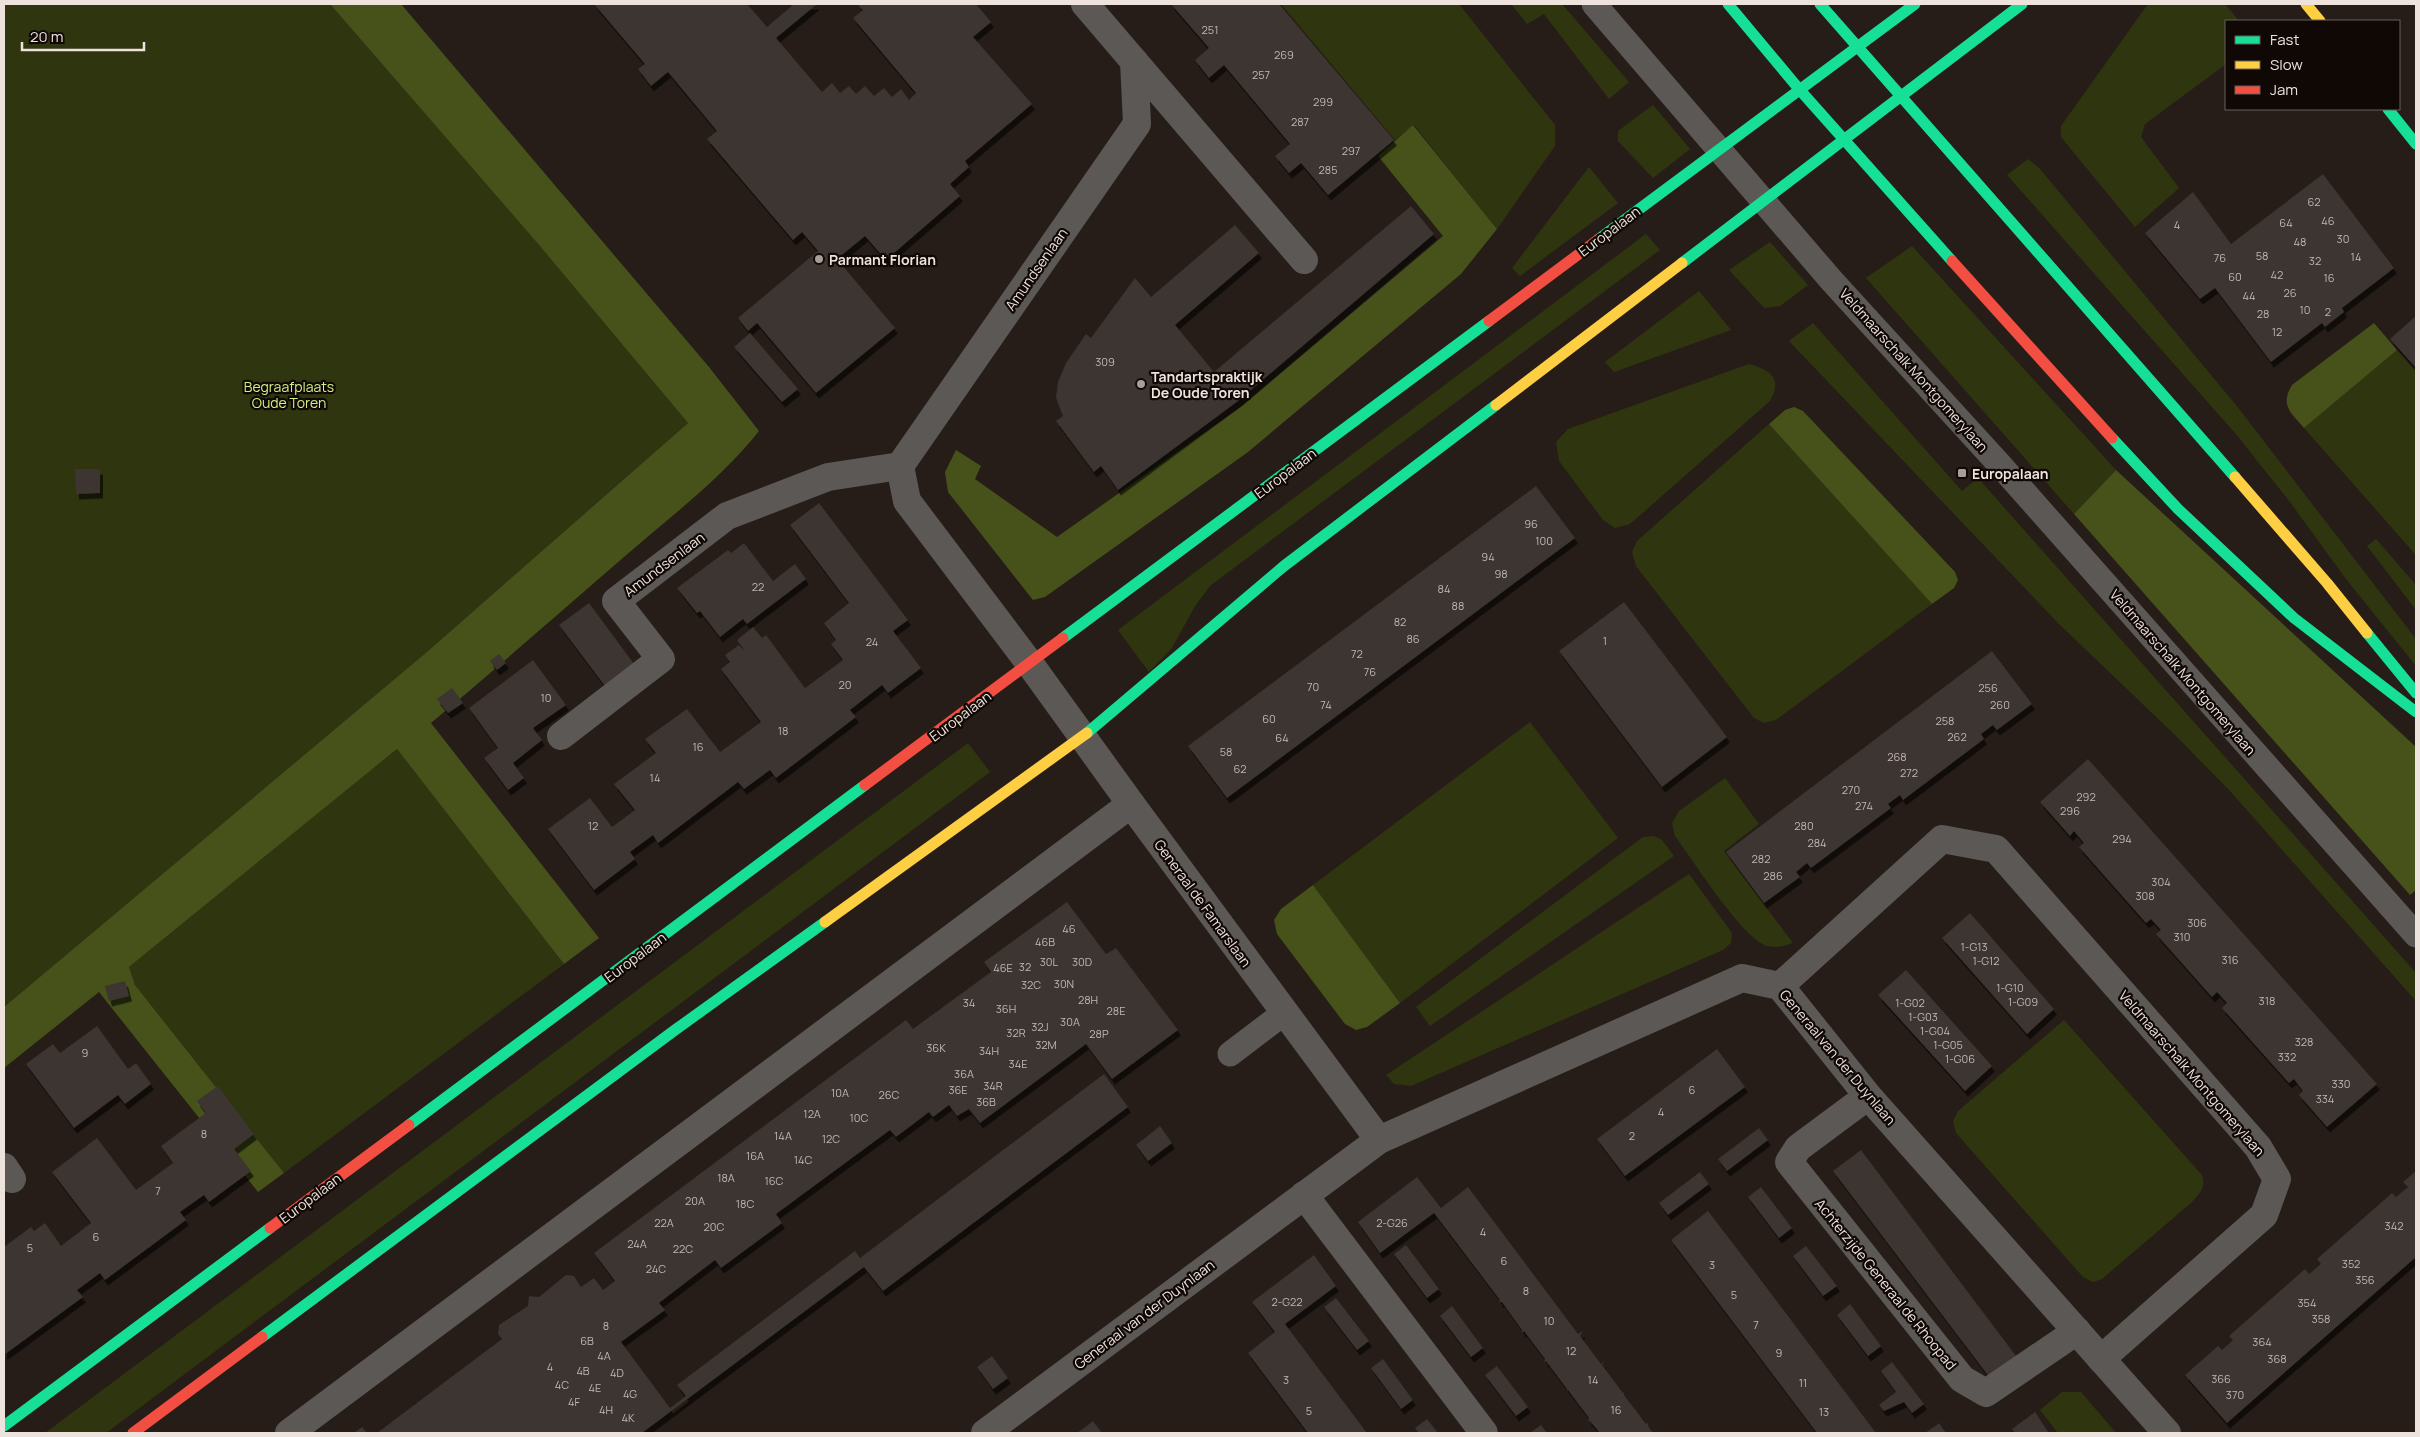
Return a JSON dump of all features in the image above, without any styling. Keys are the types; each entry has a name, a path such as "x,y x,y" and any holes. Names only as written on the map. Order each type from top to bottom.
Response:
{"main road":[{"path":"1728,4 1799,89 2056,377 2178,509 2294,618 2416,712"},
{"path":"1820,4 2327,583 2416,693"},
{"name":"Europalaan","path":"4,1426 1915,4"},
{"path":"133,1433 676,1030 1082,737 1284,566 2022,4"},
{"path":"2306,4 2319,20"},
{"path":"2389,110 2416,144"}],"street":[{"path":"1085,4 1304,260"},
{"name":"Amundsenlaan","path":"561,736 661,659 616,601 727,516 828,478 900,466 1137,124 1134,61"},
{"path":"900,466 907,501 1030,664"},
{"name":"Generaal de Famarslaan","path":"1030,664 1284,1013 1379,1140"},
{"path":"288,1433 1131,804"},
{"name":"Veldmaarschalk Montgomerylaan","path":"1780,986 1942,839 1996,849 2258,1147 2277,1179 2264,1215 2101,1359"},
{"name":"Generaal van der Duynlaan","path":"985,1433 1379,1140 1742,978 1780,986 1868,1096 2167,1433"},
{"name":"Achterzijde Generaal de Rhoopad","path":"1868,1096 1798,1148 1789,1162 1962,1379 1986,1393 2077,1331"},
{"path":"1304,1195 1484,1433"}],"lane":[{"name":"Veldmaarschalk Montgomerylaan","path":"1594,4 1720,148 1832,281 2000,465 2416,936"},
{"path":"1230,1054 1284,1013"}],"green space":[{"name":"Begraafplaats Oude Toren","path":"4,4 330,4 539,245 688,423 428,651 4,1007"},
{"path":"330,4 401,4 709,367 759,431 712,481 431,723 599,938 564,964 397,749 129,967 135,985 284,1173 258,1192 99,992 4,1068 4,1007 428,651 688,423 539,245"},
{"path":"1281,4 1459,4 1555,125 1555,146 1497,229 1414,125 1395,140"},
{"path":"1511,4 1562,4 1629,82 1609,99 1544,14 1527,24"},
{"path":"2148,4 2225,4 2238,20 2225,20 2225,65 2145,124 2141,137 2179,188 2135,227 2061,137 2061,126"},
{"path":"1653,105 1690,149 1653,178 1618,141 1618,131"},
{"path":"1413,125 1497,229 1461,274 1248,452 1045,597 1033,600 948,492 945,472 956,450 981,466 975,479 1057,537 1242,406 1443,236 1378,156"},
{"path":"2028,159 2040,169 2236,405 2416,639 2416,666 2346,579 2290,502 2235,433 2007,175"},
{"path":"1589,167 1618,203 1520,276 1512,268"},
{"path":"1646,234 1660,250 1211,585 1195,606 1172,648 1149,672 1118,630"},
{"path":"1770,242 1808,285 1780,306 1764,308 1729,270"},
{"path":"1912,246 2116,470 2074,514 1866,278"},
{"path":"1699,291 1731,330 1614,372 1605,362"},
{"path":"1813,323 1962,491 1978,478 2416,973 2416,1001 2230,791 2175,735 2059,624 1789,341"},
{"path":"2374,323 2397,350 2304,428 2288,408 2288,392 2292,385"},
{"path":"2397,350 2416,372 2416,555 2304,428"},
{"path":"1749,364 1768,372 1775,381 1774,393 1770,401 1630,524 1615,528 1603,520 1559,461 1556,442 1568,429"},
{"path":"1794,407 1803,411 1955,572 1958,580 1954,588 1932,604 1769,424 1785,410"},
{"path":"1769,424 1932,604 1776,720 1764,723 1754,718 1636,566 1632,552 1637,541"},
{"path":"2116,470 2416,747 2416,890 2410,895 2074,514"},
{"path":"2376,539 2416,585 2416,610 2367,546"},
{"path":"1530,722 1618,838 1400,1003 1313,885"},
{"path":"968,743 990,772 106,1433 45,1433"},
{"path":"397,749 564,964 284,1173 135,985 129,967"},
{"path":"1725,778 1759,824 1724,851 1793,943 1770,947 1757,940 1732,914 1675,836 1672,823 1679,811"},
{"path":"1654,836 1662,840 1674,856 1430,1026 1416,1007 1643,837"},
{"path":"1689,874 1732,933 1731,943 1723,950 1411,1086 1394,1084 1386,1075"},
{"path":"1313,885 1400,1003 1367,1027 1356,1030 1345,1024 1277,934 1274,920 1281,909"},
{"path":"2064,1020 2202,1175 2203,1180 2202,1190 2192,1202 2102,1279 2093,1282 2083,1277 1956,1133 1953,1121 1958,1111"},
{"path":"2062,1392 2081,1392 2116,1433 2058,1433 2040,1410"}],"building":[{"path":"594,4 747,4 767,27 794,4 817,4 776,38 822,92 832,83 840,93 849,86 856,94 865,86 874,96 884,88 892,97 901,89 909,100 916,93 853,18 863,10 857,4 976,4 991,22 973,37 1032,104 965,161 969,167 950,184 960,196 886,260 865,236 837,259 895,328 816,393 757,323 748,331 738,318 818,251 802,232 793,240 707,139 717,131 668,72 651,86 638,69 645,64"},
{"path":"1171,4 1279,4 1394,140 1328,195 1301,163 1289,173 1275,156 1290,144 1224,65 1209,78 1195,60 1209,48"},
{"path":"2323,174 2394,268 2342,308 2344,312 2325,327 2322,323 2271,362 2215,288 2200,299 2145,233 2193,192 2231,244"},
{"name":"Tandartspraktijk De Oude Toren","path":"1411,206 1434,234 1238,401 1118,490 1101,466 1094,472 1056,421 1063,416 1056,398 1058,382 1066,363 1086,334 1091,338 1135,278 1151,297 1235,225 1259,253 1175,325 1214,372"},
{"path":"2416,316 2416,368 2390,339"},
{"path":"750,333 798,389 782,402 734,347"},
{"path":"75,469 100,469 100,493 76,494"},
{"path":"1536,486 1575,538 1227,798 1188,746"},
{"path":"819,503 908,620 893,631 921,668 888,693 882,685 850,710 856,717 776,778 770,770 744,789 738,782 658,843 653,835 630,852 635,859 594,890 548,829 590,798 612,827 635,810 614,784 656,753 645,739 687,709 720,752 761,722 721,669 730,662 725,655 739,645 745,651 737,640 753,627 762,638 766,635 805,688 843,660 831,644 836,640 824,623 849,603 790,525"},
{"path":"744,543 773,581 795,564 806,579 747,624 743,619 720,637 700,611 697,613 677,588 728,550 731,553"},
{"path":"1624,602 1727,737 1662,787 1559,651"},
{"path":"589,603 634,664 605,686 559,625"},
{"path":"1992,651 2032,704 1997,730 1993,725 1981,734 1984,739 1903,800 1900,795 1888,804 1891,808 1811,868 1807,863 1796,872 1800,877 1764,903 1726,852"},
{"path":"499,654 506,663 497,670 490,661"},
{"path":"533,660 566,705 533,728 542,740 513,763 524,778 508,790 484,758 498,748 469,708"},
{"path":"452,688 463,703 448,713 437,699"},
{"path":"2088,759 2377,1084 2327,1127 2299,1095 2303,1091 2294,1079 2289,1083 2222,1008 2227,1003 2217,992 2212,997 2156,934 2161,930 2151,919 2146,923 2079,847 2084,843 2074,831 2070,836 2040,802"},
{"path":"1067,902 1106,954 1116,948 1178,1030 1112,1079 1086,1044 980,1123 969,1109 957,1116 949,1105 933,1117 929,1112 896,1137 890,1130 776,1214 782,1223 721,1268 715,1260 659,1303 665,1310 621,1342 670,1408 686,1396 677,1385 855,1251 860,1258 1104,1074 1128,1107 883,1291 864,1267 642,1433 377,1433 502,1339 498,1334 499,1325 528,1306 529,1296 539,1297 566,1275 574,1276 581,1287 594,1278 603,1290 615,1281 594,1253 906,1020 913,1029 991,972 984,962"},
{"path":"1970,913 2054,1009 2027,1034 1942,938"},
{"path":"1906,970 1992,1066 1965,1091 1878,995"},
{"path":"125,981 129,996 109,1001 105,986"},
{"path":"97,1026 128,1069 136,1063 151,1084 125,1104 118,1095 74,1128 26,1064 53,1044 60,1053"},
{"path":"1717,1049 1745,1087 1625,1176 1597,1139"},
{"path":"218,1086 254,1134 234,1149 251,1171 209,1202 204,1195 180,1212 186,1220 105,1280 100,1273 77,1290 83,1297 4,1355 4,1247 31,1227 34,1231 45,1223 61,1246 91,1223 52,1172 97,1138 136,1190 173,1163 161,1146 206,1113 197,1101"},
{"path":"1160,1126 1172,1143 1148,1161 1136,1145"},
{"path":"1759,1128 1768,1140 1727,1171 1718,1159"},
{"path":"1861,1150 2016,1356 1990,1378 1833,1171"},
{"path":"2416,1171 2416,1257 2227,1423 2185,1375 2218,1346 2222,1350 2233,1340 2229,1336 2305,1269 2309,1274 2321,1264 2317,1259 2392,1193 2396,1197 2408,1187 2403,1182"},
{"path":"1700,1172 1709,1184 1668,1215 1659,1203"},
{"path":"1417,1177 1441,1208 1468,1187 1578,1334 1583,1331 1580,1336 1601,1364 1605,1361 1602,1365 1646,1424 1648,1423 1653,1433 1600,1433 1590,1421 1588,1422 1589,1418 1546,1361 1544,1362 1545,1359 1524,1331 1522,1333 1522,1330 1502,1302 1499,1302 1500,1300 1434,1213 1380,1253 1358,1222"},
{"path":"1761,1187 1792,1228 1779,1238 1748,1197"},
{"path":"1708,1211 1876,1433 1817,1433 1671,1240"},
{"path":"1406,1245 1439,1289 1427,1298 1394,1254"},
{"path":"1806,1246 1837,1286 1823,1296 1793,1256"},
{"path":"1314,1255 1336,1286 1285,1324 1367,1433 1308,1433 1248,1353 1275,1332 1252,1302"},
{"path":"1336,1298 1369,1341 1357,1350 1324,1307"},
{"path":"1850,1304 1881,1346 1868,1356 1837,1315"},
{"path":"1452,1306 1483,1348 1471,1357 1440,1316"},
{"path":"992,1356 1008,1378 993,1389 977,1367"},
{"path":"1383,1359 1413,1400 1401,1409 1371,1368"},
{"path":"1892,1362 1924,1404 1912,1413 1904,1402 1884,1411 1879,1405 1896,1392 1881,1371"},
{"path":"1497,1366 1528,1407 1516,1416 1485,1375"},
{"path":"2035,1412 2049,1433 2015,1433 2012,1429"},
{"path":"1427,1419 1438,1433 1419,1433 1415,1428"},
{"path":"1093,1421 1102,1433 1077,1433"},
{"path":"1938,1424 1946,1433 1925,1433"},
{"path":"1541,1425 1547,1433 1530,1433"},
{"path":"362,1427 367,1433 354,1433"}],"traffic: fast":[{"path":"1728,4 1799,89 1952,261"},
{"path":"1820,4 2235,477"},
{"path":"1599,239 1915,4"},
{"path":"1682,263 2022,4"},
{"path":"2389,110 2416,144"},
{"path":"1063,638 1489,321"},
{"path":"1087,733 1284,566 1496,405"},
{"path":"2112,438 2178,509 2294,618 2416,712"},
{"path":"2367,633 2416,693"},
{"path":"409,1125 865,785"},
{"path":"262,1337 675,1030 825,922"},
{"path":"4,1426 270,1228"}],"traffic: slow":[{"path":"2306,4 2319,20"},
{"path":"1496,405 1682,263"},
{"path":"2235,477 2327,583 2367,633"},
{"path":"825,922 1087,733"}],"traffic: jam":[{"path":"1489,321 1599,239"},
{"path":"1952,261 2112,438"},
{"path":"865,785 1063,638"},
{"path":"270,1228 409,1125"},
{"path":"133,1433 262,1337"}],"place":[{"name":"Parmant Florian","path":"819,259"},
{"name":"Tandartspraktijk De Oude Toren","path":"1141,384"},
{"name":"Europalaan","path":"1962,473"}]}
